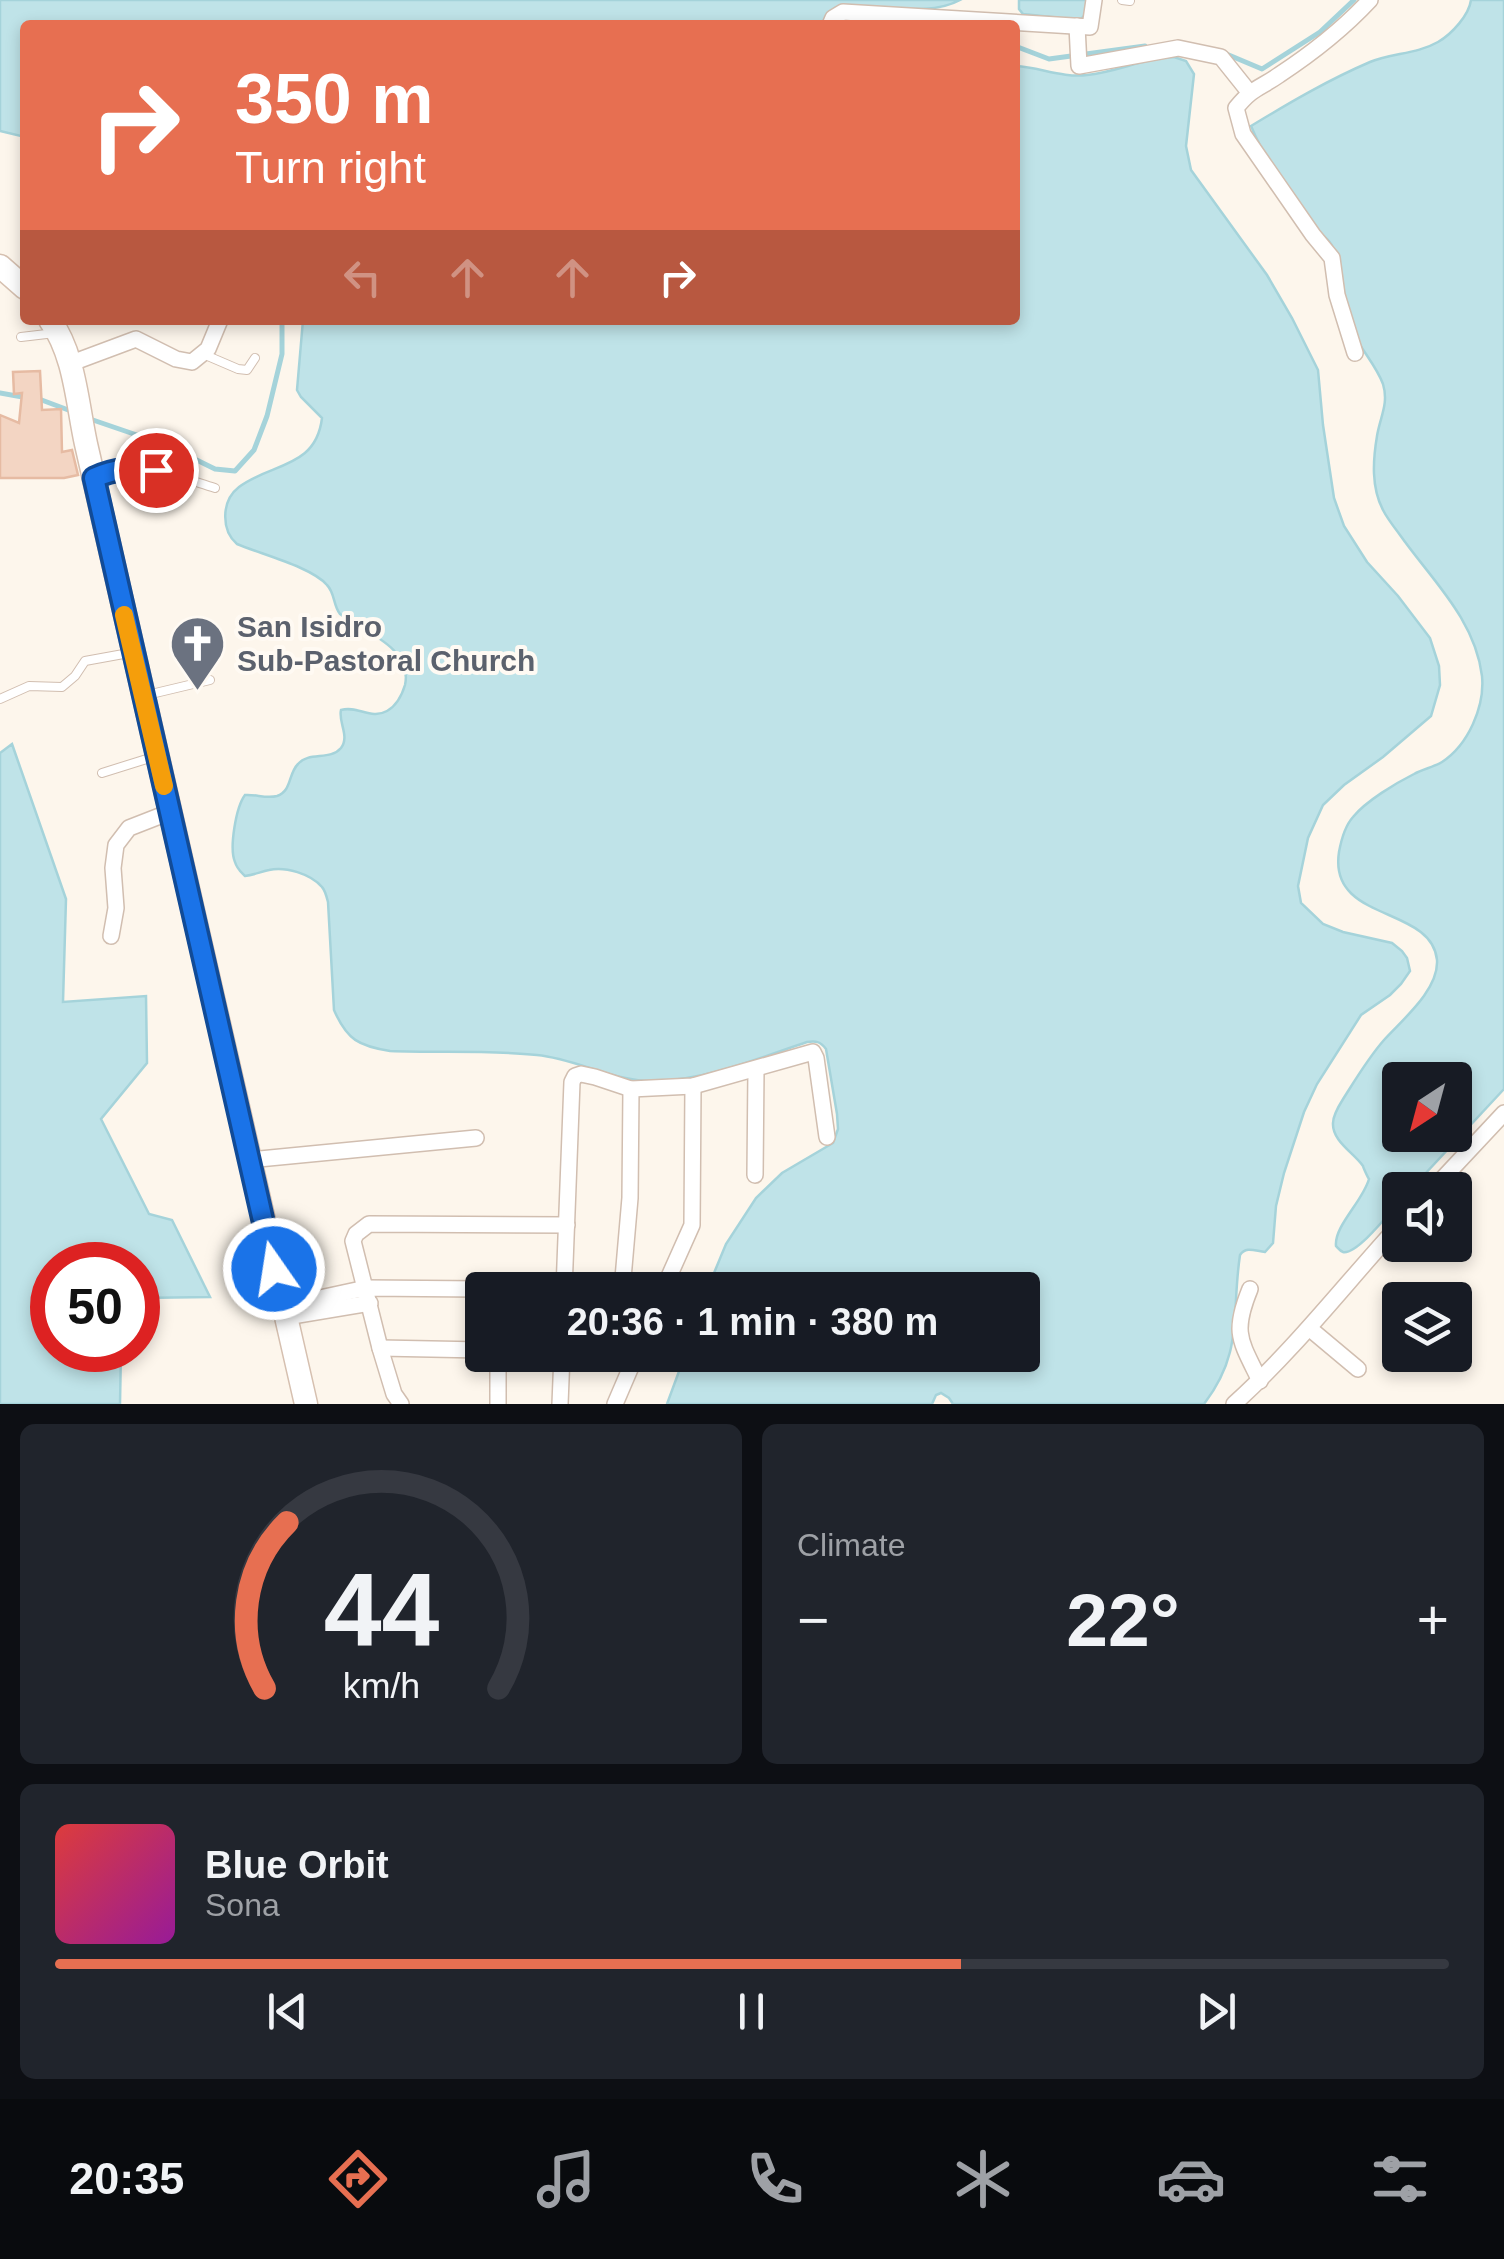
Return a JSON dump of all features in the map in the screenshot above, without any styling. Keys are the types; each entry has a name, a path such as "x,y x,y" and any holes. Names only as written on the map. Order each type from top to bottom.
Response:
{"main road":[{"path":"55,326 80,404 306,1404"}],"street":[{"path":"1020,23 1090,27 1094,0"},
{"path":"1355,354 1337,294 1332,258 1243,134 1236,108 1249,92 1278,76 1370,0"},
{"path":"832,20 843,12 977,20"},
{"path":"1077,26 1077,58 1082,67 1178,48 1220,57 1249,92"},
{"path":"69,364 136,339 176,360 192,362 208,349 218,325"},
{"path":"111,936 116,908 116,845 128,828 170,812"},
{"path":"565,1272 575,1076 595,1077 631,1090 693,1086 813,1052 827,1138"},
{"path":"756,1068 756,1176"},
{"path":"671,1272 692,1225 693,1086"},
{"path":"624,1272 630,1198 631,1090"},
{"path":"1449,1172 1503,1114"},
{"path":"249,1160 476,1138"},
{"path":"402,1404 394,1394 380,1348 354,1241 356,1234 370,1224 567,1226"},
{"path":"1234,1404 1303,1335 1382,1245"},
{"path":"1250,1289 1240,1314 1239,1334 1260,1381"},
{"path":"284,1311 368,1296 465,1293"},
{"path":"1303,1335 1358,1368"},
{"path":"380,1348 465,1350"},
{"path":"498,1372 498,1404"},
{"path":"560,1404 561,1372"},
{"path":"615,1404 629,1372"}],"lane":[{"path":"1122,0 1130,1"},
{"path":"21,337 55,326"},
{"path":"204,354 247,370 256,358"},
{"path":"94,478 130,467 156,470 215,488"},
{"path":"0,700 30,686 62,688 85,661 133,652"},
{"path":"143,696 210,680"},
{"path":"102,773 157,756"}],"water":[{"path":"0,0 960,0 946,6 916,9 835,8 826,20 20,20 20,136 0,131"},
{"path":"1019,0 1089,0 1086,14 1080,20 1023,14"},
{"path":"1471,0 1504,0 1504,1089 1472,1123 1472,1062 1382,1062 1382,1152 1445,1152 1427,1172 1382,1172 1382,1222 1356,1247 1343,1252 1336,1246 1339,1230 1369,1179 1336,1135 1334,1116 1373,1053 1426,993 1437,960 1431,942 1418,930 1364,903 1349,891 1340,875 1341,843 1350,821 1365,805 1399,782 1442,762 1460,746 1478,712 1482,676 1478,655 1461,618 1379,501 1374,464 1385,391 1353,332 1335,253 1284,185 1251,126 1354,69 1438,42 1467,12"},
{"path":"1174,57 1186,61 1194,74 1186,146 1191,170 1267,275 1318,370 1334,498 1344,526 1367,562 1430,638 1440,685 1431,716 1323,805 1308,838 1298,886 1301,903 1323,924 1392,943 1407,958 1410,971 1390,995 1361,1015 1317,1084 1284,1173 1273,1243 1265,1252 1248,1250 1240,1255 1231,1350 1217,1385 1204,1404 953,1404 941,1393 932,1404 667,1404 679,1372 1040,1372 1040,1272 714,1272 726,1244 756,1198 782,1173 833,1143 838,1129 837,1114 826,1049 818,1042 807,1042 715,1072 642,1081 537,1055 390,1051 362,1044 349,1035 334,1010 324,890 311,878 290,870 245,876 233,856 234,828 245,795 282,794 303,760 341,748 341,710 375,714 387,711 402,693 406,672 395,651 385,642 340,614 330,588 320,578 237,544 228,531 226,507 239,487 301,456 318,435 322,418 297,390 303,325 1020,325 1020,67 1069,75"},
{"path":"12,744 66,899 63,1002 146,996 147,1063 101,1119 149,1214 172,1220 210,1297 160,1298 160,1242 30,1242 30,1372 121,1372 120,1404 0,1404 0,753"}],"building":[{"path":"40,371 42,410 61,409 62,452 72,450 78,475 0,478 0,415 19,423 22,393 14,394 13,372"}],"waterway":[{"path":"1224,53 1262,69 1320,32 1354,0"},
{"path":"1020,48 1049,59 1145,46"},
{"path":"90,419 166,445 215,469 235,471 254,450 267,416 282,354 282,325"},
{"path":"0,393 28,398"},
{"path":"39,399 71,411"}],"slow traffic":[{"path":"124,615 164,786"}],"place":[{"name":"San Isidro Sub-Pastoral Church","path":"198,692"}],"route":[{"path":"156,470 130,467 94,478 274,1269"}]}
